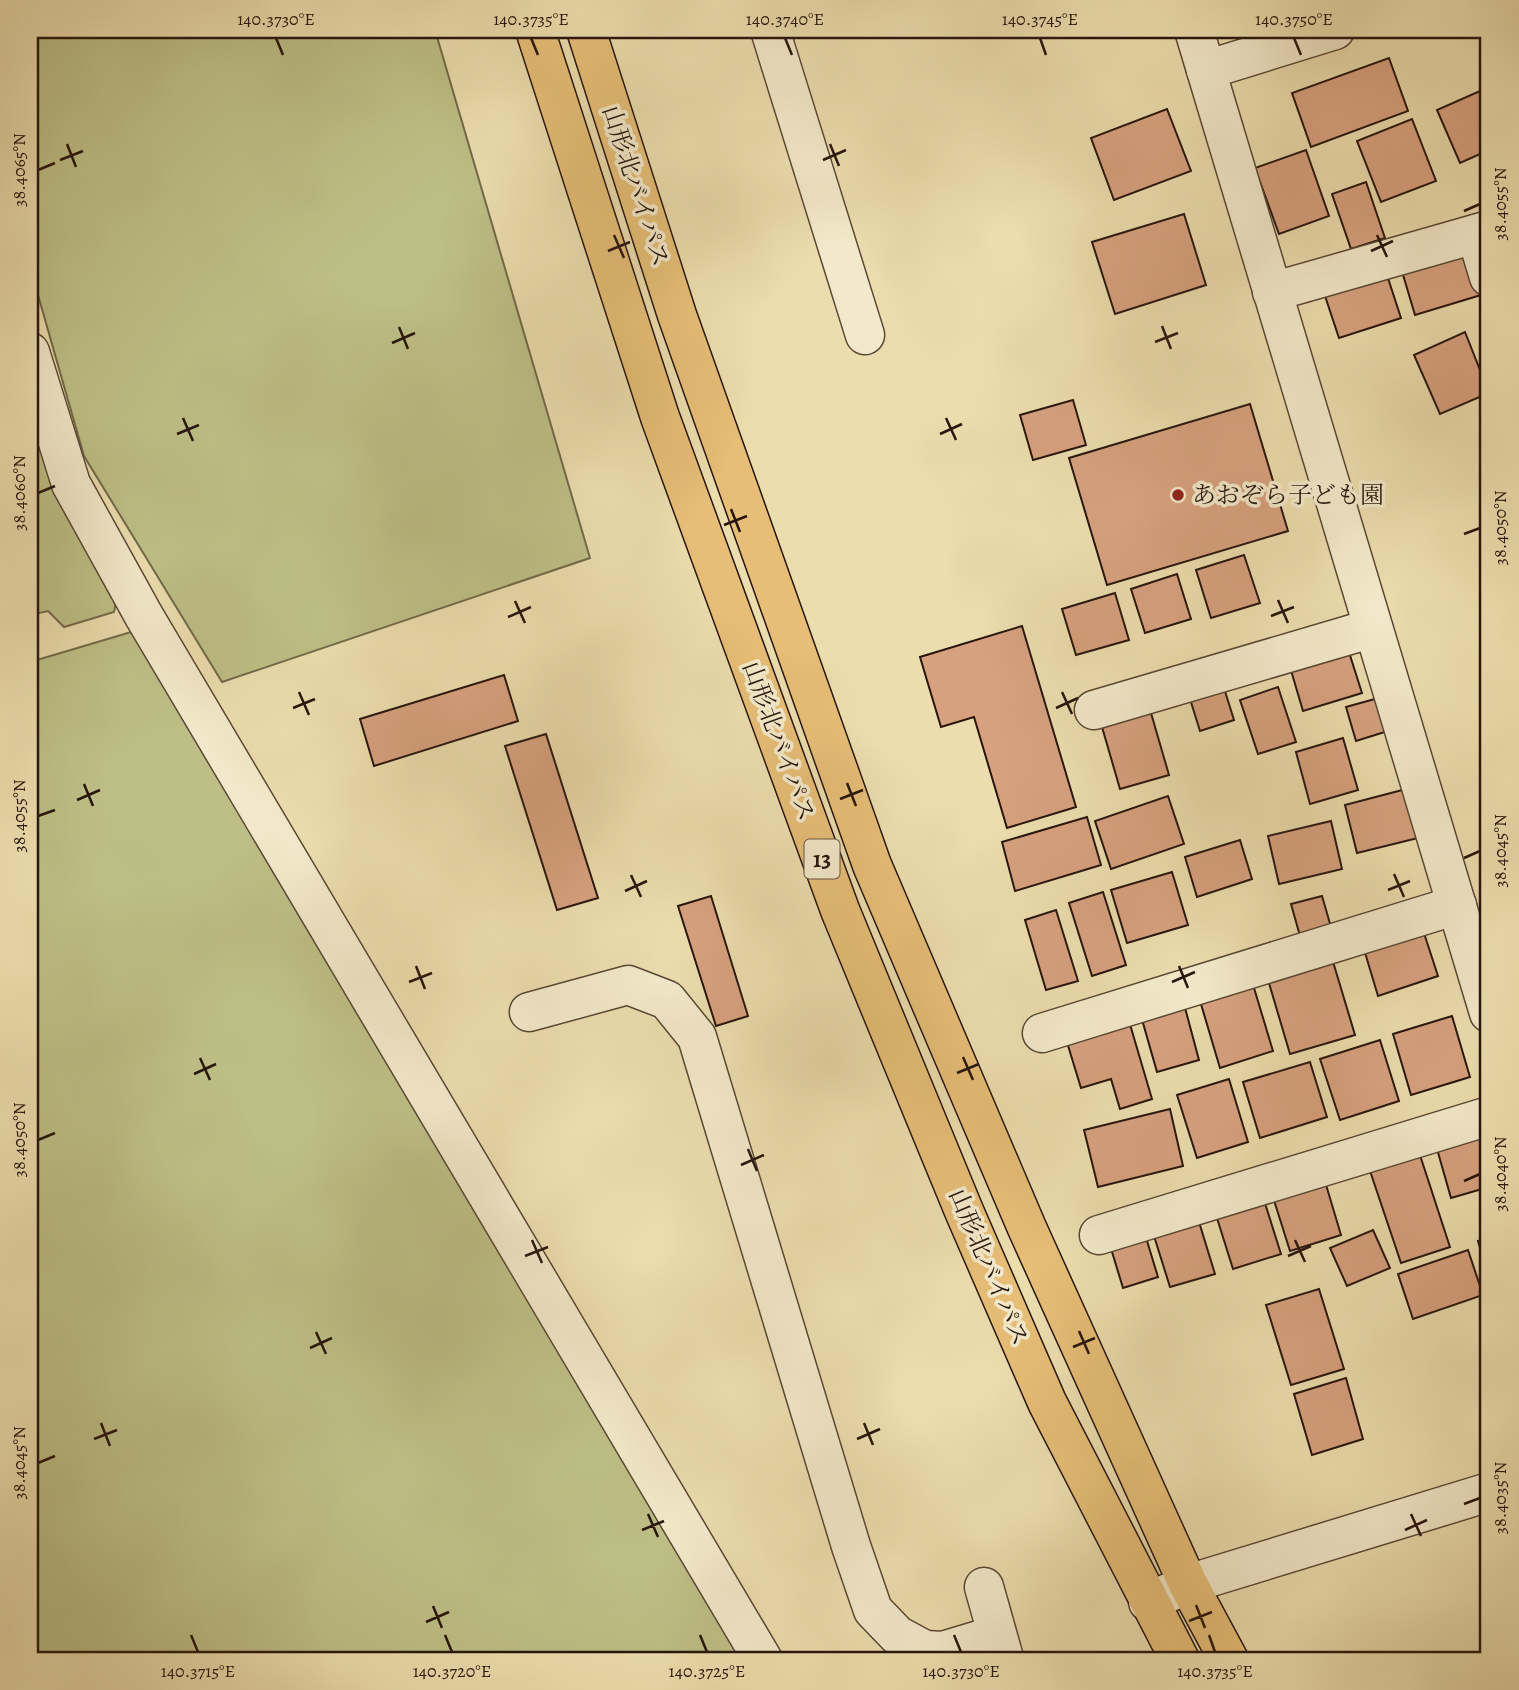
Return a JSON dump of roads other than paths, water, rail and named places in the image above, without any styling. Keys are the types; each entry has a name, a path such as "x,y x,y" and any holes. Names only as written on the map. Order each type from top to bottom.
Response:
{"highway":[{"name":"山形北バイパス","path":"535,30 660,417 841,910 959,1199 1047,1402 1180,1660"},
{"name":"山形北バイパス","path":"586,30 677,315 872,865 1027,1228 1188,1584 1229,1660"}],"street":[{"path":"770,30 865,335"},
{"path":"1194,30 1489,1013"},
{"path":"1206,70 1335,30"},
{"path":"1272,292 1482,232 1489,277"},
{"path":"30,352 71,484 144,616 763,1660"},
{"path":"1094,710 1373,628"},
{"path":"1042,1033 1457,905"},
{"path":"529,1012 628,985 667,1000 697,1037 851,1546 873,1610 897,1636 925,1650 1000,1647 984,1587"},
{"path":"1099,1236 1489,1115"},
{"path":"1148,1602 1188,1584 1489,1492"}],"place":[{"name":"あおぞら子ども園","path":"1178,495"}]}
